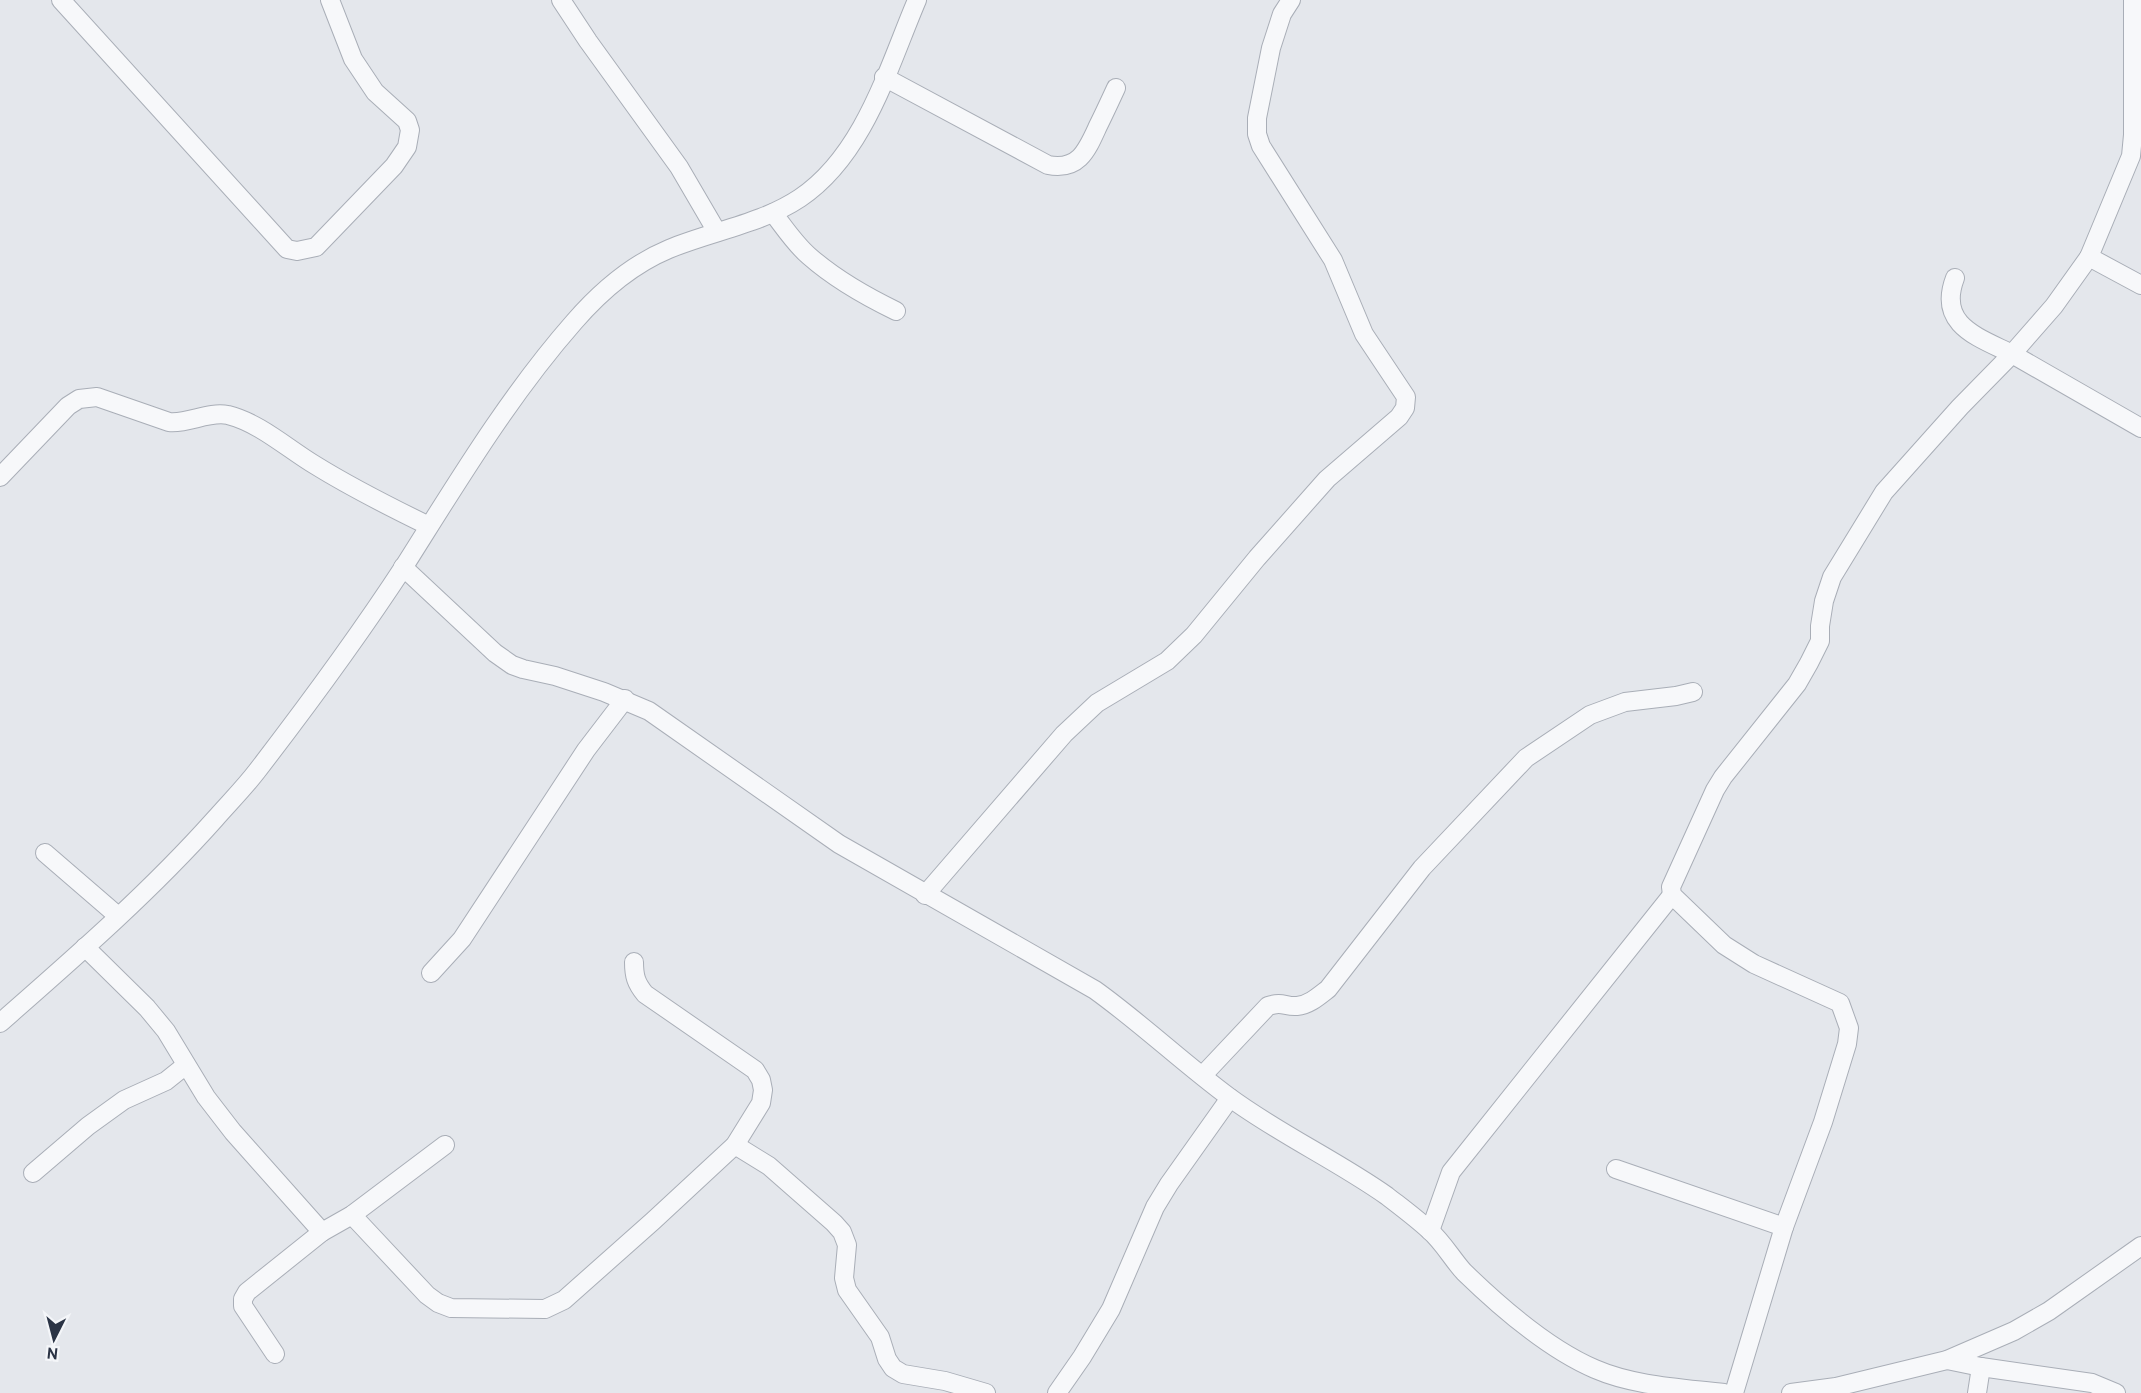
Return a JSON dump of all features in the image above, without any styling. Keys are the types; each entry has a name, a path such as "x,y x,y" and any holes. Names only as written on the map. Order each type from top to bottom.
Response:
{"street":[{"path":"61,0 287,249 297,251 316,247 394,166 407,147 410,130 407,121 375,92 353,59 330,0"},
{"path":"561,0 679,167 717,232"},
{"path":"0,1023 86,947 174,864 254,775 403,567 502,413 574,322 594,301 638,266 666,250 773,213 801,197 826,176 850,146 869,115 917,0"},
{"path":"925,894 1064,734 1097,703 1167,661 1194,635 1257,558 1328,479 1399,417 1405,408 1406,397 1364,334 1333,260 1261,146 1257,134 1257,118 1271,48 1281,14 1291,0"},
{"path":"1734,1393 1784,1227 1847,1044 1849,1028 1840,1003 1754,964 1724,945 1672,896 1671,887 1723,777 1797,684 1809,663 1820,641 1824,601 1832,577 1884,492 2055,306 2088,257 2131,156 2133,0"},
{"path":"885,77 1048,165 1059,167 1070,164 1086,152 1116,88"},
{"path":"773,213 807,255 835,277 896,311"},
{"path":"2088,257 2141,285"},
{"path":"1955,278 1949,300 1955,317 1968,331 2141,428"},
{"path":"0,477 68,406 79,399 97,397 169,422 177,423 216,414 240,419 334,477 429,526"},
{"path":"403,567 495,653 512,665 555,676 625,699 649,711 839,844 1095,990 1128,1014 1230,1098 1386,1196 1430,1231 1470,1277 1527,1327 1561,1351 1595,1370 1675,1388 1724,1393"},
{"path":"1203,1075 1268,1006 1279,1003 1297,1006 1311,1002 1328,989 1422,868 1526,758 1590,715 1625,702 1693,692"},
{"path":"431,973 462,939 586,750 625,699"},
{"path":"45,853 118,916"},
{"path":"1430,1231 1450,1173 1672,896"},
{"path":"86,947 147,1008 166,1031 206,1097 233,1132 322,1232"},
{"path":"352,1215 426,1295 451,1308 544,1308 564,1300 653,1221 735,1144 761,1103 763,1090 761,1080 755,1070 645,994 634,976 634,962"},
{"path":"33,1173 88,1126 124,1100 166,1081 186,1065"},
{"path":"1057,1393 1111,1309 1155,1207 1230,1098"},
{"path":"735,1144 769,1166 842,1232 848,1250 844,1271 847,1290 880,1337 887,1359 894,1368 903,1374 945,1381 986,1393"},
{"path":"275,1354 243,1306 243,1299 247,1292 322,1232 352,1215 445,1145"},
{"path":"1616,1169 1784,1227"},
{"path":"1803,1392 1836,1387 1947,1360 2014,1331 2049,1311 2141,1246"},
{"path":"1947,1360 2092,1383 2116,1393"},
{"path":"1977,1393 1981,1367"}]}
